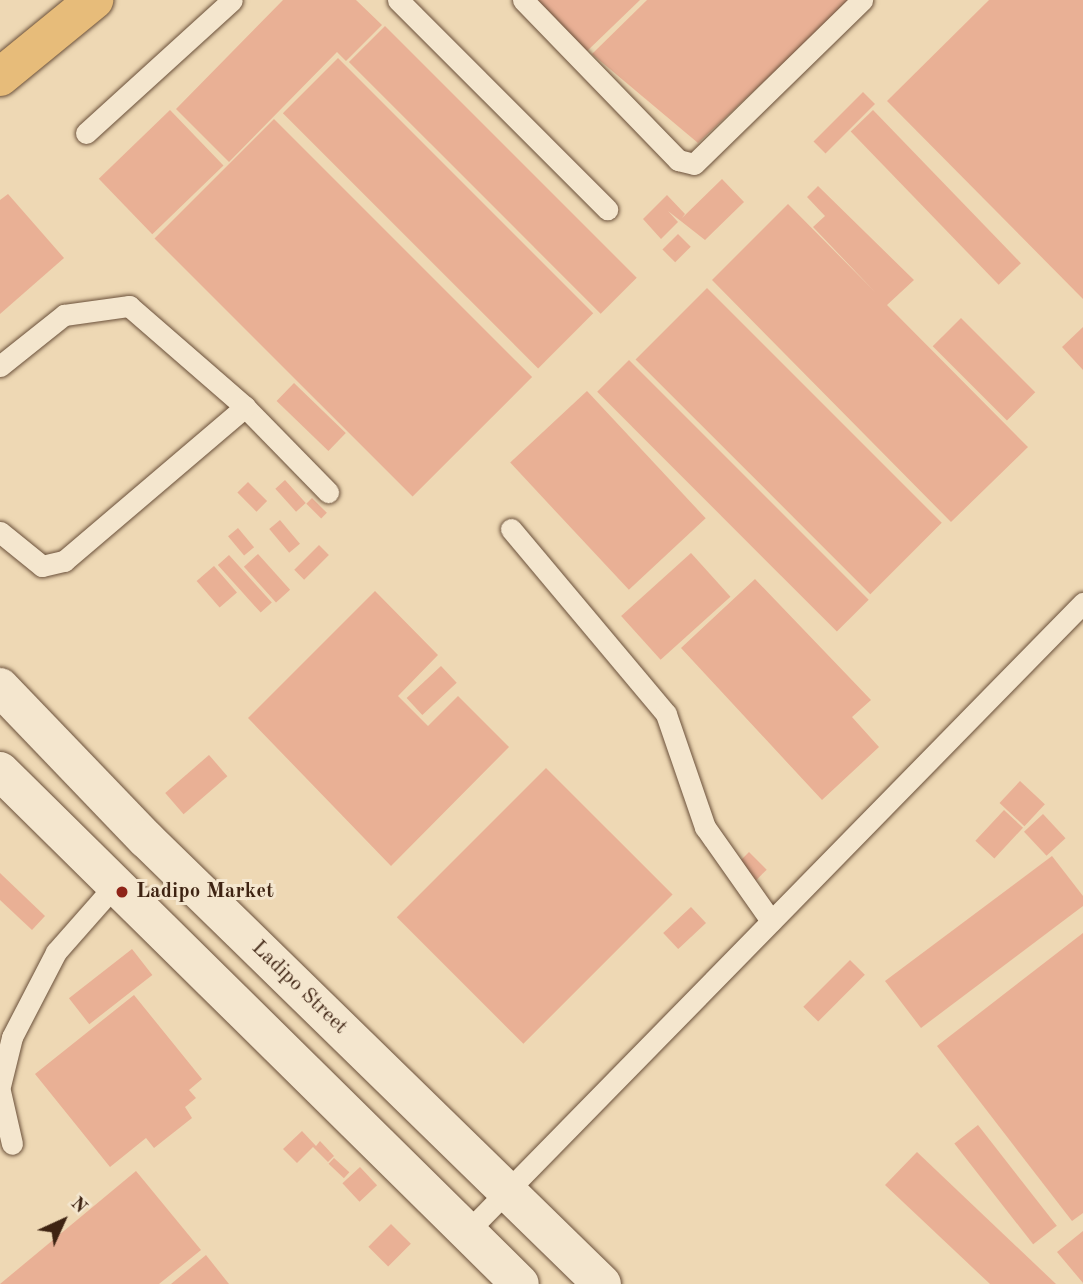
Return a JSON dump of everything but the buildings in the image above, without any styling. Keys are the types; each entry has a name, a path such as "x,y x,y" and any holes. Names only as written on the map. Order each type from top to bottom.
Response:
{"main road":[{"path":"0,77 94,0"},
{"name":"Ladipo Street","path":"0,687 602,1284"},
{"path":"0,771 520,1284"}],"lane":[{"path":"86,133 232,0"},
{"path":"398,0 607,209"},
{"path":"523,0 678,160 694,164 862,0"},
{"path":"0,366 64,315 129,306 244,407 328,492"},
{"path":"0,532 42,566 64,561 244,407"},
{"path":"511,529 666,714 705,827 771,921"},
{"path":"467,1233 1083,603"},
{"path":"12,1144 0,1088 12,1037 56,952 115,885"}],"place":[{"name":"Ladipo Market","path":"122,892"}]}
